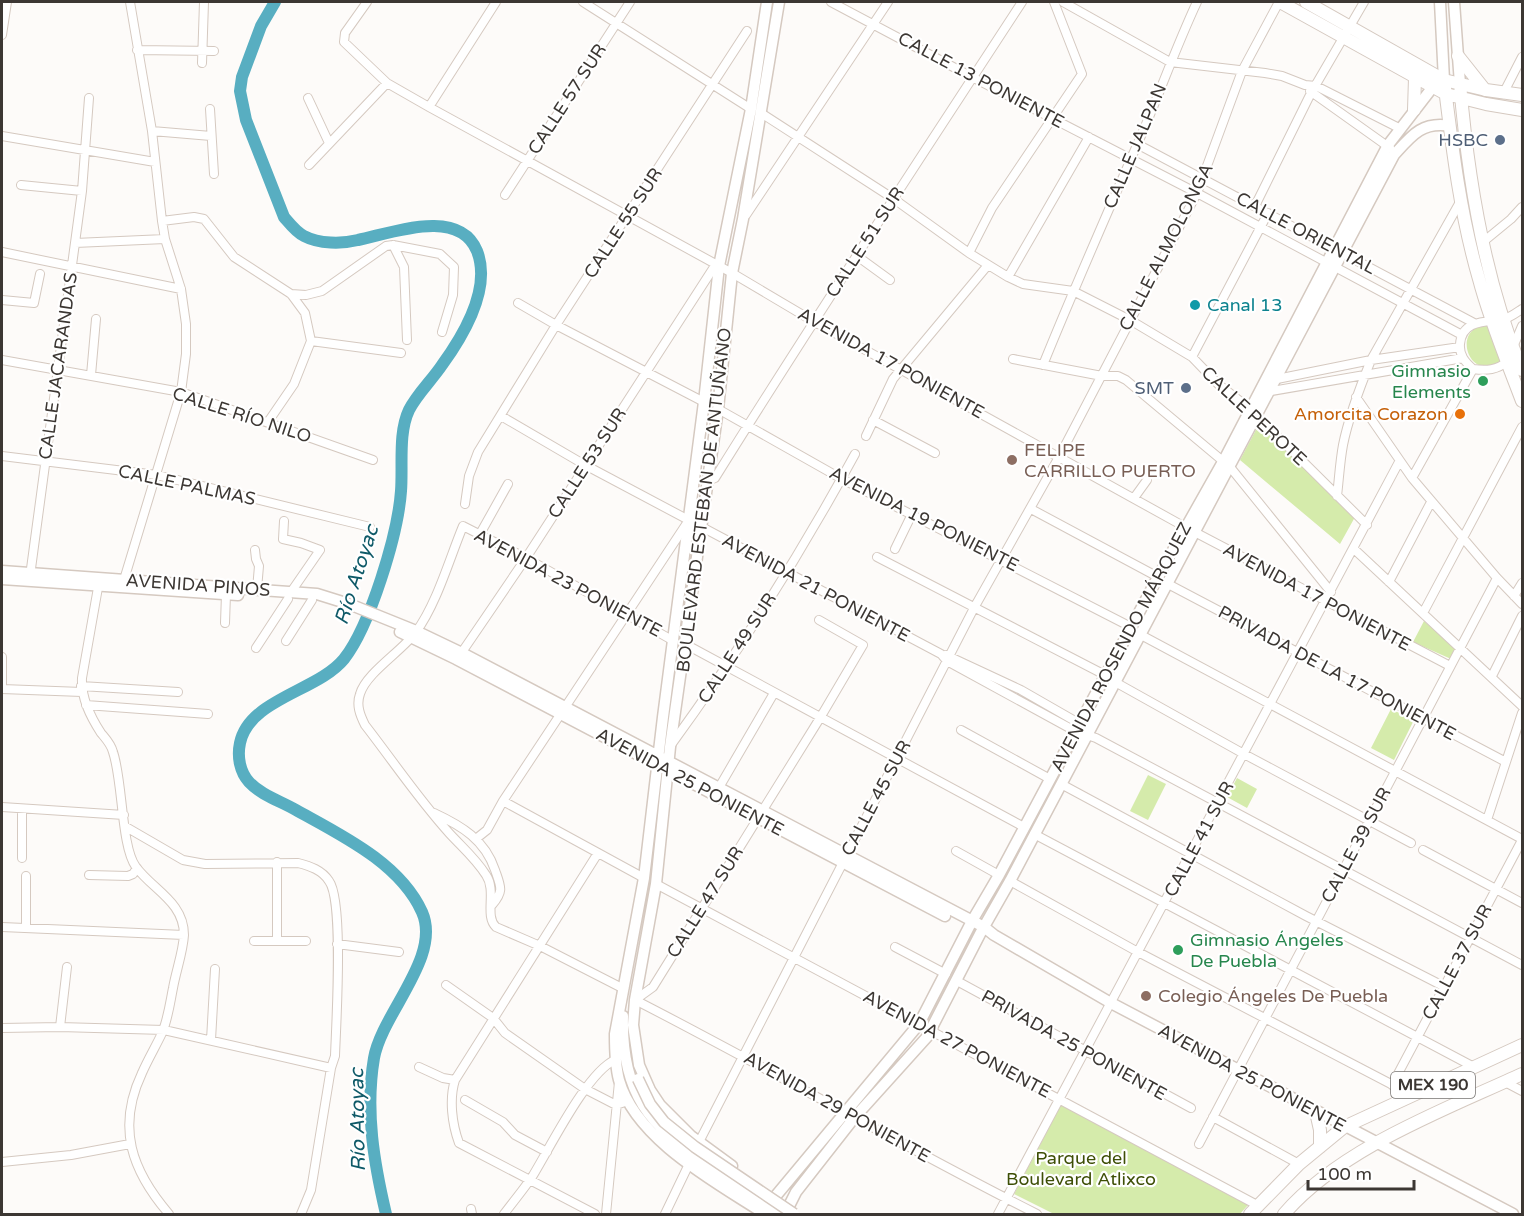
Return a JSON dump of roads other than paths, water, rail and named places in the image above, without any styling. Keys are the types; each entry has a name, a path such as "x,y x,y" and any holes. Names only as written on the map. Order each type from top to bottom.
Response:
{"main road":[{"name":"BOULEVARD ESTEBAN DE ANTUÑANO","path":"633,1025 635,1000 656,884 670,747 718,409 732,273 743,219 767,2"},
{"name":"BOULEVARD ESTEBAN DE ANTUÑANO","path":"624,989 644,878 672,640 704,402 717,265 756,111 779,2"},
{"path":"1279,2 1347,32 1444,80 1486,90 1522,95"},
{"path":"1306,2 1415,78 1432,87 1461,98 1522,110"},
{"path":"1440,2 1444,80 1461,201 1479,281 1522,370"},
{"path":"1454,2 1461,98 1483,242 1507,362 1522,401"},
{"path":"1458,56 1486,90"},
{"path":"1414,110 1415,78"},
{"name":"AVENIDA ROSENDO MÁRQUEZ","path":"1339,251 1388,145 1432,87 1444,80"},
{"path":"1464,120 1486,104"},
{"name":"AVENIDA ROSENDO MÁRQUEZ","path":"790,1214 796,1192 849,1115 919,1024 970,924 999,875 1158,577 1190,530 1253,412 1271,384 1331,264 1394,155 1419,130 1438,124 1450,126"},
{"name":"AVENIDA ROSENDO MÁRQUEZ","path":"1253,412 1259,393 1271,384"},
{"name":"AVENIDA ROSENDO MÁRQUEZ","path":"774,1198 849,1115 927,1037 1061,784 1091,735 1115,682 1168,584 1190,530"},
{"name":"AVENIDA PINOS","path":"2,571 29,577"},
{"name":"AVENIDA PINOS","path":"2,579 29,577 257,590 348,607"},
{"name":"AVENIDA PINOS","path":"123,583 226,594 317,594 388,624"},
{"name":"AVENIDA 25 PONIENTE","path":"388,624 459,656 844,859 994,935 1111,1003 1513,1215"},
{"path":"624,989 615,1034 615,1060 619,1080 628,1101 654,1133 689,1164 765,1215"},
{"path":"624,989 623,1050 634,1081 650,1104 664,1122 695,1147 790,1214"},
{"path":"633,1025 630,1046 634,1081"},
{"path":"633,1025 639,1065 650,1090 660,1105 699,1142 774,1198 790,1214"},
{"name":"MEX 190","path":"1254,1210 1299,1164 1344,1127 1522,1045"},
{"name":"MEX 190","path":"1288,1214 1324,1177 1375,1143 1522,1074"},
{"path":"1316,1112 1320,1124 1320,1147"}],"street":[{"path":"2,34 6,2"},
{"path":"123,583 181,392 186,354 186,324 181,289 165,239 152,131 130,2"},
{"path":"202,63 204,2"},
{"name":"AVENIDA 17 PONIENTE","path":"367,2 345,33 344,42 387,83 1190,530 1450,666"},
{"path":"429,107 496,2"},
{"path":"583,2 894,199 987,265 1023,285 1073,291"},
{"name":"CALLE 57 SUR","path":"505,195 630,2"},
{"name":"CALLE 13 PONIENTE","path":"831,2 1131,158"},
{"path":"743,219 888,2"},
{"name":"CALLE 51 SUR","path":"708,481 715,478 813,321 1022,2"},
{"path":"969,253 992,208 1082,74 1054,2"},
{"path":"1063,2 1170,62 1282,76 1399,128"},
{"name":"CALLE JALPAN","path":"1043,365 1197,2"},
{"name":"CALLE ALMOLONGA","path":"1059,457 1197,192 1242,71 1279,2"},
{"path":"1255,206 1314,89 1364,2"},
{"name":"CALLE 55 SUR","path":"465,504 469,476 478,452 556,325 747,31"},
{"path":"137,50 214,51"},
{"path":"1503,93 1522,57"},
{"path":"309,165 387,83"},
{"path":"1314,89 1388,145 1394,155"},
{"name":"CALLE JACARANDAS","path":"29,577 82,191 89,98"},
{"path":"308,98 329,143"},
{"path":"210,109 214,174"},
{"path":"152,131 212,136"},
{"path":"2,136 155,162"},
{"path":"1008,277 1089,137"},
{"name":"CALLE ORIENTAL","path":"1137,144 1474,323"},
{"name":"CALLE ORIENTAL","path":"1131,158 1462,335"},
{"path":"21,185 82,191"},
{"path":"1337,496 1342,448 1356,397 1371,360 1461,201"},
{"path":"1483,242 1522,207"},
{"path":"1192,357 1268,213"},
{"path":"162,221 194,217 204,219 234,257 291,294 305,313 311,341 294,384 268,422"},
{"path":"75,243 165,239"},
{"path":"291,294 306,295 322,291 386,246 393,245 440,254 454,267 453,295 442,332"},
{"path":"393,245 404,267 406,340"},
{"path":"2,252 181,289"},
{"path":"856,256 890,280"},
{"name":"CALLE 53 SUR","path":"459,656 526,558 717,265"},
{"path":"866,436 892,379 987,265"},
{"path":"2,300 34,303 40,274"},
{"name":"CALLE PEROTE","path":"1073,291 1130,320 1192,357 1218,384 1253,412 1367,525"},
{"path":"518,303 704,402"},
{"path":"1522,309 1498,320 1474,323 1462,335 1460,347 1463,358 1473,369 1498,368 1507,362 1522,326"},
{"path":"90,375 96,319"},
{"path":"311,341 401,353"},
{"path":"1271,384 1371,360 1460,347"},
{"path":"1271,384 1365,375 1463,358"},
{"path":"1013,359 1118,376 1126,380 1227,463 1331,592"},
{"name":"CALLE RÍO NILO","path":"2,360 181,392 373,459"},
{"path":"1412,478 1473,369"},
{"path":"1356,397 1399,462 1497,578 1522,604"},
{"name":"AVENIDA 19 PONIENTE","path":"718,409 842,479 1131,627"},
{"name":"AVENIDA 21 PONIENTE","path":"501,416 701,528 946,657 1021,690 1091,735 1522,965"},
{"path":"873,420 935,453"},
{"path":"1423,613 1522,427"},
{"name":"CALLE 49 SUR","path":"670,747 726,666 786,572 855,454"},
{"name":"CALLE PALMAS","path":"2,456 157,475 370,527"},
{"name":"CALLE 45 SUR","path":"699,1142 898,758 946,657 1059,457"},
{"name":"CALLE 41 SUR","path":"998,1215 1399,462"},
{"path":"1134,498 1148,480"},
{"path":"480,534 508,484"},
{"path":"1389,582 1431,501"},
{"path":"1031,508 1158,577"},
{"path":"895,549 912,514"},
{"path":"256,648 320,550 310,545 283,539 284,521"},
{"path":"477,838 487,830 503,801 688,521"},
{"name":"AVENIDA 23 PONIENTE","path":"414,634 429,611 463,526 526,558 672,640"},
{"path":"1354,549 1522,706"},
{"path":"255,550 255,559 259,566 257,590"},
{"path":"877,557 1105,675"},
{"name":"CALLE 39 SUR","path":"1199,1144 1289,969 1497,578"},
{"path":"100,582 82,689 86,705 114,752 130,856 149,883 170,899 176,907 184,935 164,1030 141,1075 131,1107 130,1144 143,1180 169,1215"},
{"path":"1514,596 1522,583"},
{"name":"PRIVADA DE LA 17 PONIENTE","path":"1168,584 1506,762"},
{"path":"225,623 226,594"},
{"path":"285,640 312,600"},
{"path":"1492,676 1522,616"},
{"name":"CALLE 47 SUR","path":"635,1000 653,987 863,645 819,620"},
{"path":"414,634 367,681 360,693 358,704 365,725 450,834 475,858 489,879 492,887 492,924 624,989"},
{"path":"1141,635 1522,840"},
{"path":"685,644 1024,827"},
{"path":"2,657 2,689 178,692"},
{"path":"1115,682 1411,843"},
{"path":"717,791 774,693"},
{"path":"86,705 208,714"},
{"path":"1487,820 1522,713"},
{"path":"960,730 1050,779"},
{"path":"1061,784 1445,987"},
{"path":"503,801 644,878"},
{"path":"2,807 124,815"},
{"path":"22,809 22,858"},
{"path":"433,813 477,838 491,857 501,887 500,895 492,905"},
{"path":"126,827 183,861 205,864 298,863 322,872 330,881 336,903 337,944 333,1065 311,1190 301,1215"},
{"path":"1034,834 1474,1067"},
{"name":"CALLE 37 SUR","path":"1392,1085 1522,840"},
{"path":"1423,850 1522,903"},
{"path":"956,851 999,875"},
{"path":"595,1215 459,1143 455,1134 451,1099 455,1080 598,853"},
{"path":"277,862 277,941"},
{"path":"89,875 128,876 133,874 137,868"},
{"path":"26,876 27,928"},
{"path":"1010,881 1138,952 1412,1095"},
{"name":"AVENIDA 27 PONIENTE","path":"656,884 1060,1099 1254,1210"},
{"path":"2,927 184,935"},
{"path":"254,941 306,941"},
{"path":"337,944 399,952"},
{"path":"895,947 946,974"},
{"path":"60,1027 67,967"},
{"path":"212,1040 215,969"},
{"name":"PRIVADA 25 PONIENTE","path":"957,981 1191,1108"},
{"path":"446,985 494,1018 505,1033 585,1089 616,1105 628,1101"},
{"name":"AVENIDA 29 PONIENTE","path":"635,1000 744,1056 1037,1215"},
{"path":"2,1028 164,1030 333,1065"},
{"path":"504,1215 530,1179 585,1089 606,1064 615,1060"},
{"path":"419,1067 443,1078 455,1080"},
{"path":"606,1215 619,1080"},
{"path":"1505,1082 1522,1091"},
{"path":"465,1100 503,1122 515,1135 547,1152"},
{"path":"1213,1117 1299,1164"},
{"path":"2,1162 71,1155 130,1144"},
{"path":"665,1215 689,1164"}],"waterway":[{"name":"Río Atoyac","path":"275,2 261,26 242,77 240,91 246,120 284,217 304,236 331,243 352,241 424,226 440,226 456,230 468,238 477,251 481,266 478,296 466,326 438,371 409,410 403,429 399,509 389,554 373,603 354,644 344,659 332,670 256,716 246,728 239,748 241,769 254,787 368,852 399,879 422,912 426,929 424,947 418,966 379,1041 371,1078 372,1137 386,1214"}],"place":[{"name":"HSBC","path":"1500,140"},
{"name":"Canal 13","path":"1195,305"},
{"name":"Gimnasio Elements","path":"1483,381"},
{"name":"SMT","path":"1186,388"},
{"name":"Amorcita Corazon","path":"1460,414"},
{"name":"FELIPE CARRILLO PUERTO","path":"1012,460"},
{"name":"Gimnasio Ángeles De Puebla","path":"1178,950"},
{"name":"Colegio Ángeles De Puebla","path":"1146,996"}],"park label":[{"name":"Parque del Boulevard Atlixco","path":"1081,1168"}]}
